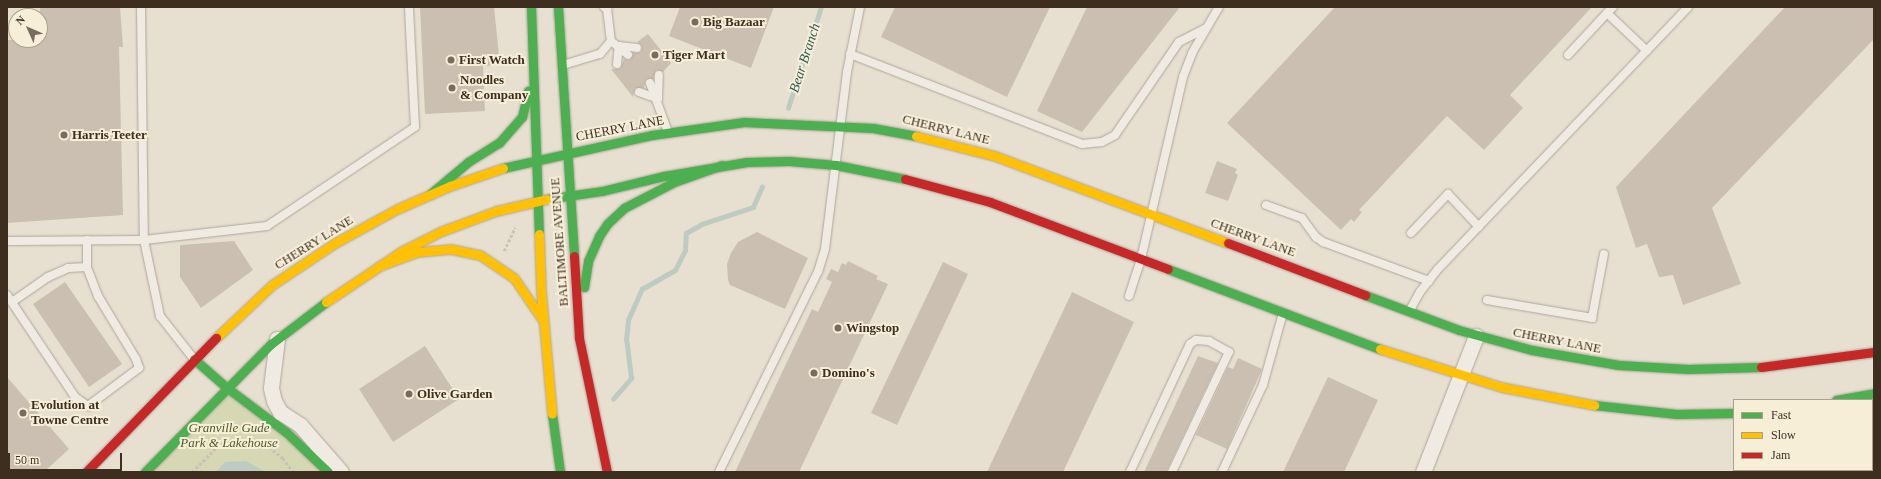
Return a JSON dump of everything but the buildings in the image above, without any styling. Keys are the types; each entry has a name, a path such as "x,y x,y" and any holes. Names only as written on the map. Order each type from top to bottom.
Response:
{"main road":[{"name":"BALTIMORE AVENUE","path":"531,7 537,200 544,322 560,472"},
{"name":"BALTIMORE AVENUE","path":"558,7 579,338 607,472"},
{"path":"429,195 468,162 499,143 522,117 533,73"},
{"name":"CHERRY LANE","path":"86,472 194,359 245,309 297,267 335,243 429,195 501,168 536,159 668,133 744,122 841,125 906,133 995,156 1476,336 1583,360 1688,369 1780,366 1874,352"},
{"path":"144,472 226,387 277,339 344,288 379,266 442,231 496,211 537,200 570,196 722,165 789,161 836,165 905,179 990,202 1402,357 1530,393 1606,407 1677,414 1733,413"},
{"path":"579,338 588,261 607,224 624,208 642,197 674,182 722,165"},
{"path":"379,266 417,252 451,249 480,255 514,278 529,296 544,322"},
{"path":"194,359 226,387 286,432 328,472"},
{"path":"1841,399 1874,392"}],"street":[{"path":"1427,471 1476,336"},
{"path":"277,339 270,388 274,401 280,412 300,425 341,472"}],"lane":[{"path":"141,7 144,240 160,316 194,359"},
{"path":"7,241 144,240 267,226 415,127 408,7"},
{"path":"562,65 600,54 611,41 607,9 604,7"},
{"path":"719,472 818,272 829,231 850,54 860,7"},
{"path":"1129,296 1141,259 1183,77 1206,28 1219,7"},
{"path":"1568,55 1613,7"},
{"path":"1410,311 1429,281 1479,226 1688,7"},
{"path":"1607,13 1647,51"},
{"path":"850,54 1082,144 1102,142 1115,135 1178,42 1206,28"},
{"path":"611,41 619,46 628,56"},
{"path":"619,46 637,48"},
{"path":"617,64 619,46"},
{"path":"658,99 659,76"},
{"path":"650,83 658,99 668,133"},
{"path":"639,92 658,99"},
{"path":"1411,233 1448,194 1479,226"},
{"path":"1266,205 1302,218 1316,237 1323,242 1429,281"},
{"path":"87,240 87,267 98,296 136,359 138,368 88,406 75,397 9,298 68,268 87,267"},
{"path":"1487,300 1592,318 1604,254"},
{"path":"1222,472 1263,385 1284,313"},
{"path":"1130,472 1190,344 1196,340 1209,341 1229,352 1172,472"}],"path":[{"path":"502,254 515,232 515,227"},
{"path":"192,472 222,442 242,440 268,447 283,458 293,472"}],"green space":[{"name":"Granville Gude Park & Lakehouse","path":"226,387 324,472 139,472"}],"shaded area":[{"path":"246,461 266,472 216,472 225,462"}],"waterway":[{"name":"Bear Branch","path":"788,108 821,7"},
{"name":"Bear Branch","path":"613,399 631,378 626,340 628,320 642,289 675,270 685,250 686,233 702,224 753,207 762,187"}],"traffic: fast":[{"path":"531,7 539,234"},
{"path":"558,7 574,256"},
{"path":"429,195 468,162 499,143 522,117 528,91"},
{"path":"503,168 652,135 744,122 873,128 916,136"},
{"path":"547,199 602,191 664,176 747,162 789,161 836,165 905,179"},
{"path":"584,287 588,261 599,236 607,224 624,208 674,182 722,165"},
{"path":"1168,269 1380,349"},
{"path":"1365,295 1459,330 1532,350 1619,365 1688,369 1761,367"},
{"path":"145,472 271,344 326,302"},
{"path":"194,359 226,387 286,432 328,472"},
{"path":"1841,399 1874,393"},
{"path":"1594,405 1677,414 1733,413"},
{"path":"552,414 560,472"}],"traffic: slow":[{"path":"916,136 995,156 1228,243"},
{"path":"216,338 272,285 335,243 397,209 450,186 503,168"},
{"path":"326,302 402,251 442,231 496,211 547,199"},
{"path":"539,234 541,291 552,414"},
{"path":"379,266 417,252 451,249 480,255 514,278 542,319"},
{"path":"1380,349 1501,387 1594,405"}],"traffic: jam":[{"path":"905,179 990,202 1168,269"},
{"path":"1228,243 1365,295"},
{"path":"574,256 579,338 607,472"},
{"path":"86,472 216,338"},
{"path":"1761,367 1874,352"}],"place":[{"name":"Big Bazaar","path":"695,22"},
{"name":"Tiger Mart","path":"655,55"},
{"name":"First Watch","path":"451,60"},
{"name":"Noodles & Company","path":"452,88"},
{"name":"Harris Teeter","path":"64,135"},
{"name":"Wingstop","path":"838,328"},
{"name":"Domino's","path":"814,373"},
{"name":"Olive Garden","path":"409,394"},
{"name":"Evolution at Towne Centre","path":"23,413"}]}
